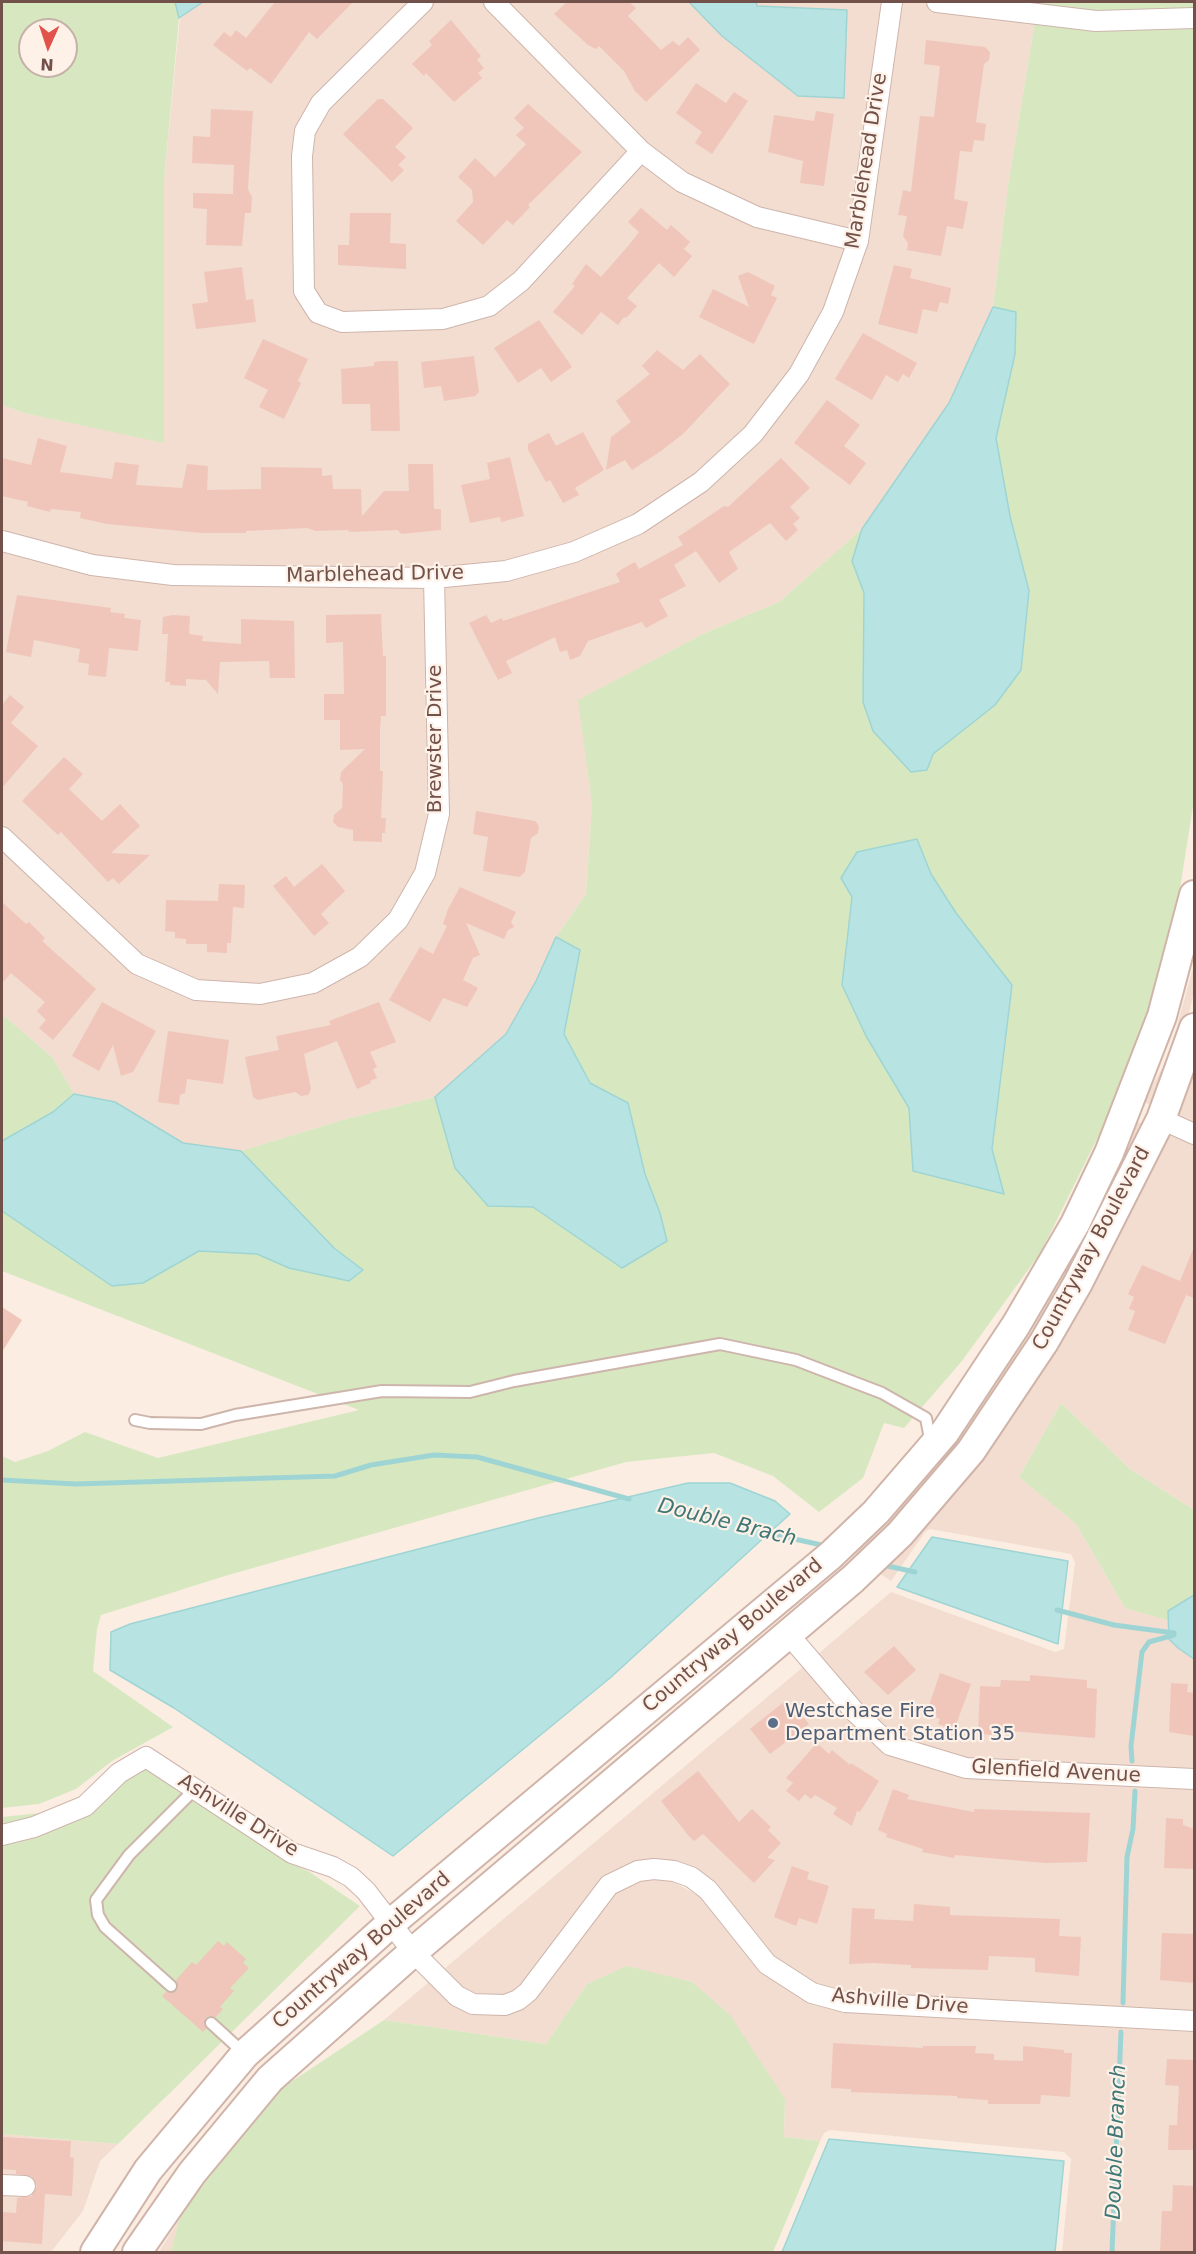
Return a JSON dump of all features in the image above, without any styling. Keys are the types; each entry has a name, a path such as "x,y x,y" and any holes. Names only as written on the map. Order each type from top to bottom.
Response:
{"street":[{"path":"423,2 321,103 305,131 302,156 304,291 318,313 342,322 443,319 489,306 521,281 640,151"},
{"path":"494,2 640,151 682,182 757,217 858,240"},
{"name":"Marblehead Drive","path":"2,541 92,565 173,575 434,578 506,571 574,552 638,524 701,482 753,434 799,374 833,312 858,240 892,2"},
{"path":"937,2 1096,21 1194,18"},
{"name":"Brewster Drive","path":"2,837 137,964 196,990 260,994 313,983 360,957 398,920 425,873 439,814 434,578"},
{"name":"Countryway Boulevard","path":"95,2253 148,2170 245,2054 390,1924 766,1607 831,1555 876,1512 924,1456 960,1410 1016,1325 1075,1224 1129,1107 1162,1016 1194,895"},
{"name":"Countryway Boulevard","path":"137,2253 205,2156 270,2079 413,1952 789,1635 900,1534 971,1451 1044,1342 1078,1283 1161,1119 1194,1028"},
{"path":"1129,1107 1194,1134"},
{"path":"926,1418 944,1421 960,1410"},
{"path":"766,1607 789,1635"},
{"name":"Glenfield Avenue","path":"789,1635 855,1712 890,1745 966,1768 1194,1779"},
{"name":"Ashville Drive","path":"2,1835 34,1827 85,1806 119,1773 146,1757 292,1853 333,1867 351,1877 366,1891 413,1952 457,1996 473,2004 505,2005 528,1992 609,1885 638,1871 674,1870 691,1877 708,1890 767,1964 812,1993 845,2002 1194,2021"},
{"path":"245,2054 270,2079"},
{"path":"2,2185 26,2186"}],"lane":[{"path":"135,1420 150,1423 201,1424 235,1415 382,1391 470,1392 514,1381 720,1344 796,1360 882,1393 926,1418 931,1433 924,1456"},
{"path":"171,1986 105,1927 98,1915 96,1900 129,1855 195,1788"},
{"path":"211,2023 245,2054"}],"shaded area":[{"path":"203,2 689,2 722,36 798,96 844,98 756,6 756,2 1038,2 1008,186 993,307 949,403 862,529 779,602 705,633 579,700 592,804 586,894 556,937 536,981 506,1034 435,1097 346,1119 241,1151 183,1143 115,1102 74,1094 53,1058 2,1014 2,405 24,413 164,442 164,181 180,17"},
{"path":"1194,965 1194,993 1186,1024 1155,1106 1143,1102 1168,1058"},
{"path":"1194,1055 1194,1122 1173,1113"},
{"path":"1133,1121 1147,1125 1071,1278 964,1445 861,1558 850,1550 882,1520"},
{"path":"1165,1132 1194,1145 1194,1510 1130,1469 1061,1403 1019,1477 1076,1524 1125,1608 1194,1628 1194,1769 968,1758 894,1736 861,1704 818,1654 891,1592 1055,1652 1064,1649 1075,1563 1071,1554 930,1529 925,1532 891,1581 876,1571 906,1541"},
{"path":"803,1667 848,1719 888,1755 964,1778 1194,1789 1194,2011 846,1991 815,1983 773,1956 714,1882 696,1868 677,1861 654,1859 635,1861 603,1878 592,1889 522,1985 514,1990 503,1995 476,1993 462,1987 444,1969"},
{"path":"654,1879 672,1881 702,1898 762,1972 810,2003 843,2012 1194,2032 1194,2252 1062,2252 1071,2159 1064,2152 830,2130 824,2133 820,2141 784,2137 785,2099 692,1982 627,1967 587,1984 546,2044 384,2020 429,1982 451,2004 470,2013 505,2015 521,2010 535,1999 614,1894 640,1881"},
{"path":"2,2134 118,2144 100,2161 83,2211 51,2252 2,2252 2,2195 34,2197 35,2177 2,2174"},
{"path":"179,2220 171,2252 159,2252"}],"green space":[{"path":"2,2 175,2 179,18 164,181 164,443 24,413 2,405"},
{"path":"1038,2 1194,2 1194,800 1175,920 1135,1062 1041,1252 962,1361 904,1428 884,1423 863,1478 819,1512 773,1476 714,1453 626,1462 225,1576 101,1615 97,1629 93,1671 173,1727 112,1761 76,1789 39,1804 2,1808 2,1456 15,1462 48,1451 85,1432 158,1458 359,1410 2,1271 2,1014 53,1058 74,1094 115,1102 183,1143 241,1151 346,1119 435,1097 506,1034 536,981 556,937 586,894 592,804 578,700 705,633 779,602 862,529 949,403 993,307 1008,186"},
{"path":"1061,1403 1130,1469 1194,1510 1194,1628 1125,1608 1076,1524 1019,1477"},
{"path":"146,1769 287,1862 308,1871 360,1906 118,2144 2,2134 2,1845 36,1837 89,1816 124,1781"},
{"path":"83,1795 32,1817 2,1824 2,1817 40,1813"},
{"path":"627,1966 692,1982 730,2015 785,2099 784,2137 820,2141 773,2252 171,2252 179,2220 189,2203 276,2092 384,2020 546,2044 587,1984"}],"water":[{"path":"175,2 203,2 179,18"},
{"path":"689,2 756,2 757,6 847,10 844,98 798,96 722,36"},
{"path":"993,307 1016,312 1015,354 996,438 1010,516 1029,591 1021,670 995,705 933,754 927,770 911,772 873,731 863,702 864,593 852,561 862,529 949,403"},
{"path":"917,839 931,874 956,913 1012,985 992,1149 1004,1194 913,1171 909,1108 866,1036 842,985 852,897 841,878 857,852"},
{"path":"556,937 580,950 564,1034 590,1083 628,1103 645,1174 660,1213 667,1241 622,1268 533,1207 488,1206 455,1168 435,1097 506,1034 536,981"},
{"path":"74,1094 115,1102 183,1143 241,1151 334,1248 363,1270 349,1281 289,1268 257,1254 199,1251 143,1283 112,1286 2,1211 2,1141 53,1112"},
{"path":"688,1483 730,1483 775,1501 790,1514 610,1678 393,1856 174,1708 110,1670 111,1632 130,1624 538,1518"},
{"path":"932,1537 1068,1561 1058,1644 897,1587"},
{"path":"1194,1595 1194,1659 1169,1639 1168,1611"},
{"path":"829,2139 1064,2161 1055,2252 782,2252"}],"building":[{"path":"275,2 353,2 317,39 309,32 271,84 250,68 247,71 213,45 224,32 231,37 236,30 246,38"},
{"path":"567,2 629,2 636,8 628,16 661,50 673,41 679,46 688,37 700,50 646,102 635,91 624,71 599,46 596,49 588,45 554,14"},
{"path":"451,20 481,56 477,60 484,68 478,73 482,78 454,102 426,73 424,76 412,64 432,45 429,41"},
{"path":"926,40 985,47 990,52 989,60 984,64 976,122 986,124 984,141 974,140 972,152 960,151 954,199 968,202 963,229 947,226 941,256 907,250 908,243 903,236 907,216 898,215 903,190 911,192 920,116 934,117 940,66 924,64"},
{"path":"696,83 726,103 734,92 748,101 712,154 695,143 702,132 676,113"},
{"path":"378,99 383,99 413,128 395,147 406,157 398,165 404,170 392,182 343,134"},
{"path":"528,104 582,152 528,205 530,207 513,225 507,220 483,245 456,221 473,202 472,190 458,177 475,158 495,177 526,144 516,135 524,128 514,118"},
{"path":"211,109 253,111 248,189 252,197 251,213 245,213 242,246 206,245 207,209 193,208 193,193 233,194 234,165 192,163 193,136 210,137"},
{"path":"816,111 834,114 824,186 800,183 803,161 768,152 774,115 814,121"},
{"path":"641,208 667,230 671,225 690,242 684,249 692,256 674,277 659,263 627,298 637,306 626,318 624,317 618,325 601,312 582,335 553,312 575,286 572,284 586,264 601,277 629,245 639,232 628,222"},
{"path":"350,213 391,213 390,243 406,244 406,269 338,265 338,245 349,245"},
{"path":"894,265 912,269 910,278 951,288 948,304 940,302 937,312 923,309 917,334 878,324"},
{"path":"242,267 246,300 253,299 256,322 196,329 192,304 208,302 204,272"},
{"path":"748,272 775,286 771,295 777,298 754,344 699,317 713,289 749,307 738,276"},
{"path":"539,320 572,367 551,382 541,368 518,383 494,348"},
{"path":"863,333 917,363 909,378 903,374 898,382 886,375 872,400 835,379"},
{"path":"263,339 308,359 298,381 301,383 284,419 259,407 268,390 244,378"},
{"path":"657,350 683,370 700,354 730,384 684,433 661,451 632,470 625,460 606,470 611,437 631,422 616,401 650,374 642,366"},
{"path":"474,356 479,392 475,396 444,401 441,386 424,388 421,362"},
{"path":"398,361 400,431 371,431 370,404 342,404 341,369 374,366 374,362"},
{"path":"827,400 860,425 844,446 866,463 850,485 794,443"},
{"path":"583,432 604,470 575,488 579,495 563,503 550,480 546,482 528,450 528,444 549,433 556,446"},
{"path":"38,438 67,446 60,472 112,479 115,462 139,465 136,485 182,488 187,464 208,466 207,490 261,489 261,467 322,468 322,476 332,475 333,489 361,489 362,516 384,491 409,491 408,464 433,464 434,509 441,509 441,530 401,534 398,530 348,532 349,530 316,531 307,528 246,531 246,533 202,533 107,524 80,518 81,512 51,509 50,512 27,506 28,502 2,496 2,458 31,465"},
{"path":"510,457 524,516 501,522 500,517 470,523 461,485 490,479 487,463"},
{"path":"781,458 810,488 790,507 800,518 793,524 798,530 786,541 770,523 729,552 738,569 719,583 696,551 674,565 686,586 659,600 668,616 646,628 642,622 588,641 580,656 570,660 567,650 560,652 555,637 506,661 512,673 498,680 469,623 486,615 491,623 502,618 503,621 620,582 616,574 622,569 635,562 639,569 683,545 678,537 724,506 728,507"},
{"path":"17,595 111,608 110,612 125,614 124,618 141,620 138,651 109,648 106,677 88,675 89,664 78,662 80,649 34,640 31,657 6,652"},
{"path":"381,614 383,656 386,656 386,716 381,716 380,729 380,771 383,771 381,818 386,818 385,833 382,833 382,842 353,841 353,830 338,827 333,822 334,815 342,808 341,772 365,749 340,750 340,720 324,720 324,694 344,694 343,642 326,643 326,615"},
{"path":"190,616 189,634 203,636 202,641 241,644 241,619 294,621 295,678 270,678 269,661 220,662 218,694 206,680 186,679 186,686 170,685 170,682 165,682 168,634 162,634 163,617"},
{"path":"10,695 24,707 11,723 38,746 2,788 2,705"},
{"path":"64,757 83,774 69,789 102,821 120,804 140,826 111,853 150,855 119,884 113,878 108,882 61,832 58,835 22,801"},
{"path":"476,811 535,821 539,826 538,833 531,838 525,872 519,877 483,871 488,837 473,834"},
{"path":"322,864 345,891 321,914 329,923 314,936 273,886 286,876 294,887"},
{"path":"219,884 245,885 244,908 233,907 231,943 227,943 227,953 207,952 207,944 186,944 186,939 175,938 175,932 165,931 166,900 218,901"},
{"path":"460,887 516,912 511,922 514,927 508,930 504,939 466,923 480,955 473,958 463,980 478,988 467,1007 443,998 430,1022 389,1000 420,947 433,954 447,926 443,924 448,909"},
{"path":"2,902 26,924 29,922 45,938 42,941 96,989 53,1040 39,1028 46,1020 37,1011 45,1002 11,973 2,983"},
{"path":"102,1002 156,1031 133,1072 121,1076 113,1045 99,1071 72,1056"},
{"path":"379,1002 396,1042 370,1052 377,1067 373,1069 377,1078 370,1081 371,1083 357,1089 337,1041 304,1054 311,1089 308,1095 301,1096 295,1092 258,1100 253,1097 245,1057 279,1050 276,1036 331,1025 329,1021"},
{"path":"168,1031 229,1040 223,1084 187,1079 185,1093 180,1095 179,1105 158,1102"},
{"path":"1194,1247 1194,1298 1186,1295 1165,1344 1128,1330 1135,1311 1129,1309 1134,1297 1128,1294 1142,1265 1180,1281"},
{"path":"2,1307 22,1320 2,1352"},
{"path":"894,1646 916,1670 888,1695 864,1672"},
{"path":"940,1673 971,1684 954,1730 938,1724 940,1719 936,1717 937,1714 927,1711"},
{"path":"1030,1675 1087,1680 1087,1688 1097,1689 1095,1738 1010,1731 994,1731 994,1735 978,1734 980,1686 1000,1687 1001,1680 1030,1681"},
{"path":"1171,1683 1188,1684 1187,1692 1194,1693 1194,1736 1169,1732"},
{"path":"785,1701 795,1714 798,1711 809,1724 770,1754 750,1729"},
{"path":"817,1743 829,1754 832,1750 850,1765 851,1763 879,1781 860,1812 857,1811 852,1826 833,1814 837,1808 815,1795 811,1799 805,1794 799,1801 786,1791 793,1783 786,1778"},
{"path":"698,1771 739,1822 752,1809 771,1827 768,1830 781,1843 767,1858 775,1860 754,1883 703,1834 694,1841 661,1801"},
{"path":"893,1789 909,1795 907,1799 974,1812 974,1809 1090,1813 1087,1862 1045,1863 955,1855 954,1858 922,1852 923,1849 886,1837 887,1834 878,1830"},
{"path":"1166,1818 1183,1819 1183,1825 1194,1829 1194,1869 1164,1868"},
{"path":"792,1866 809,1872 807,1879 829,1886 817,1924 799,1918 796,1926 774,1917"},
{"path":"914,1904 950,1907 950,1915 1060,1919 1059,1936 1081,1937 1079,1976 1035,1972 1035,1958 989,1956 988,1970 911,1968 911,1965 873,1963 849,1964 852,1908 875,1909 874,1919 913,1921"},
{"path":"1162,1933 1194,1934 1194,1983 1160,1980"},
{"path":"218,1941 224,1946 227,1942 246,1959 243,1963 249,1968 230,1988 234,1991 220,2007 223,2009 216,2017 205,2018 206,2029 203,2032 162,1996 166,1992 176,1991 178,1987 176,1980 192,1962 196,1965"},
{"path":"833,2043 923,2048 923,2046 976,2046 975,2053 994,2054 994,2060 1023,2061 1023,2046 1064,2050 1064,2053 1072,2053 1070,2097 1041,2095 1040,2104 988,2104 988,2100 957,2098 957,2096 851,2092 851,2089 831,2088"},
{"path":"1167,2059 1194,2060 1194,2150 1168,2150 1169,2125 1177,2125 1179,2086 1165,2085"},
{"path":"2,2137 71,2141 70,2157 74,2158 72,2196 45,2194 42,2244 2,2241 2,2212 16,2213 17,2198 31,2196 37,2186 31,2176 16,2174 16,2170 2,2169"},
{"path":"1173,2185 1194,2186 1194,2253 1160,2253 1162,2211 1172,2211"}],"waterway":[{"path":"2,1480 76,1484 335,1476 371,1465 434,1455 477,1457 629,1499"},
{"name":"Double Brach","path":"763,1532 826,1546"},
{"path":"883,1565 915,1572"},
{"name":"Double Branch","path":"1057,1610 1114,1625 1174,1633"},
{"name":"Double Branch","path":"1132,1761 1131,1746 1142,1652 1149,1642 1174,1635"},
{"name":"Double Branch","path":"1123,2003 1127,1857 1133,1829 1135,1791"},
{"name":"Double Branch","path":"1112,2252 1121,2032"}],"place":[{"name":"Westchase Fire Department Station 35","path":"773,1723"}]}
